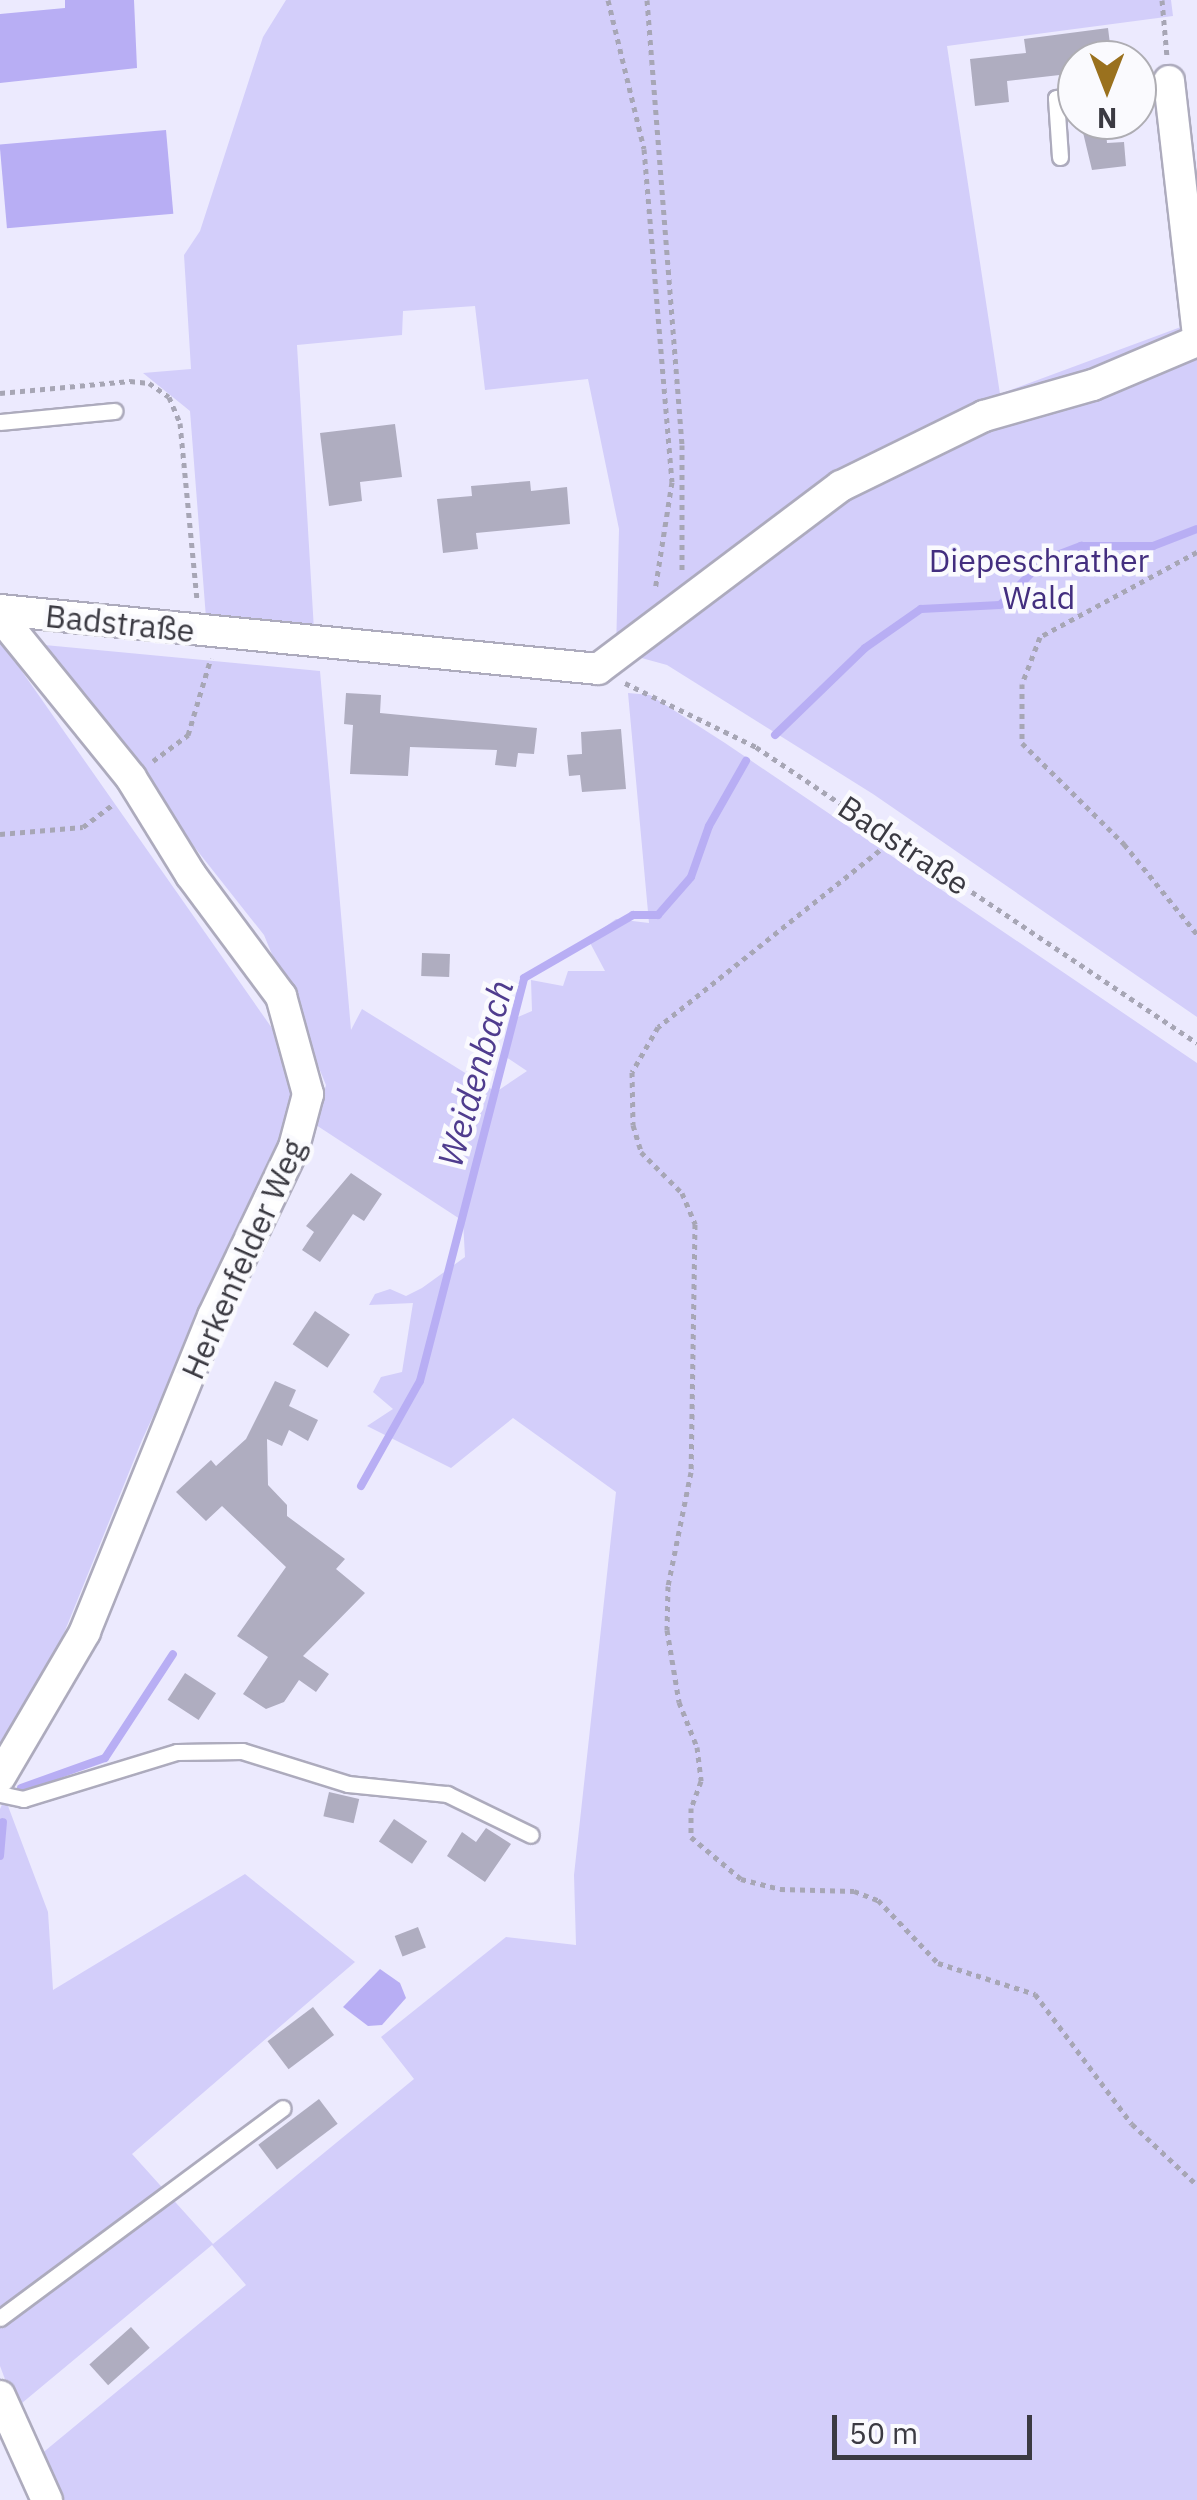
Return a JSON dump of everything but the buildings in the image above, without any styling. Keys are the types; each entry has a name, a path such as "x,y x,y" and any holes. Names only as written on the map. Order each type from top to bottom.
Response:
{"street":[{"path":"1170,81 1197,328"},
{"path":"598,670 682,600 840,486 984,416 1093,385 1197,341"},
{"name":"Badstraße","path":"0,613 598,670"},
{"name":"Herkenfelder Weg","path":"0,613 134,782 280,996 306,1069 304,1121 213,1316 84,1632 0,1778"},
{"path":"0,2396 47,2500"}],"lane":[{"path":"1157,82 1170,81"},
{"path":"1059,140 1060,157"},
{"path":"0,422 114,411"},
{"path":"0,1794 23,1799 177,1752 242,1752 348,1784 447,1794 532,1835"},
{"path":"0,2318 282,2108"}],"path":[{"path":"608,0 644,149 672,482 650,628"},
{"path":"647,0 682,445 682,600"},
{"path":"1162,0 1170,81"},
{"path":"0,393 130,382 148,383 168,396 180,423 198,616 212,642 209,675 188,735 82,827 0,834"},
{"path":"1197,552 1040,638 1022,684 1022,743 1124,844 1197,934"},
{"name":"Badstraße","path":"598,670 756,747 1197,1043"},
{"path":"894,838 658,1027 632,1072 633,1125 642,1152 682,1193 695,1224 691,1472 668,1586 667,1630 679,1702 697,1747 701,1781 690,1808 690,1838 741,1879 780,1890 854,1891 878,1900 938,1963 1035,1994 1132,2124 1197,2186"}],"green space":[{"name":"Diepeschrather Wald","path":"286,0 1171,0 1173,16 947,46 1000,394 1197,321 1197,1017 873,794 667,665 616,651 619,529 588,379 485,390 475,306 403,311 402,335 297,345 314,630 206,618 190,411 143,373 191,369 184,255 200,231 263,37"},
{"path":"0,640 295,1061 297,1105 142,1440 54,1658 0,1744"},
{"path":"34,644 320,671 351,1030 362,1009 496,1092 527,1071 506,1057 507,1038 518,1017 532,1011 531,980 563,986 568,971 605,971 588,939 616,919 649,923 628,693 650,695 725,743 1197,1063 1197,2500 59,2500 40,2455 246,2285 212,2245 16,2408 0,2366 0,1809 5,1798 48,1912 53,1990 245,1874 355,1962 132,2154 213,2244 414,2079 381,2037 506,1937 576,1945 574,1875 616,1492 513,1418 451,1468 367,1426 393,1409 373,1392 381,1377 402,1372 413,1303 369,1305 375,1294 390,1289 406,1296 422,1288 465,1257 463,1221 316,1125 326,1085 264,935"}],"shaded area":[{"path":"65,0 134,0 137,68 0,83 0,14 65,8"},
{"path":"166,130 173,214 7,228 0,145"},
{"path":"380,1969 400,1983 406,1998 382,2025 368,2026 343,2007"}],"waterway":[{"name":"Weidenbach","path":"775,735 865,648 921,609 1000,605 1044,560 1081,546 1153,546 1197,529"},
{"name":"Weidenbach","path":"361,1486 420,1381 524,978 633,915 658,915 691,877 709,826 746,761"},
{"name":"Weidenbach","path":"21,1788 105,1758 173,1654"},
{"name":"Weidenbach","path":"0,1856 3,1822"}]}
